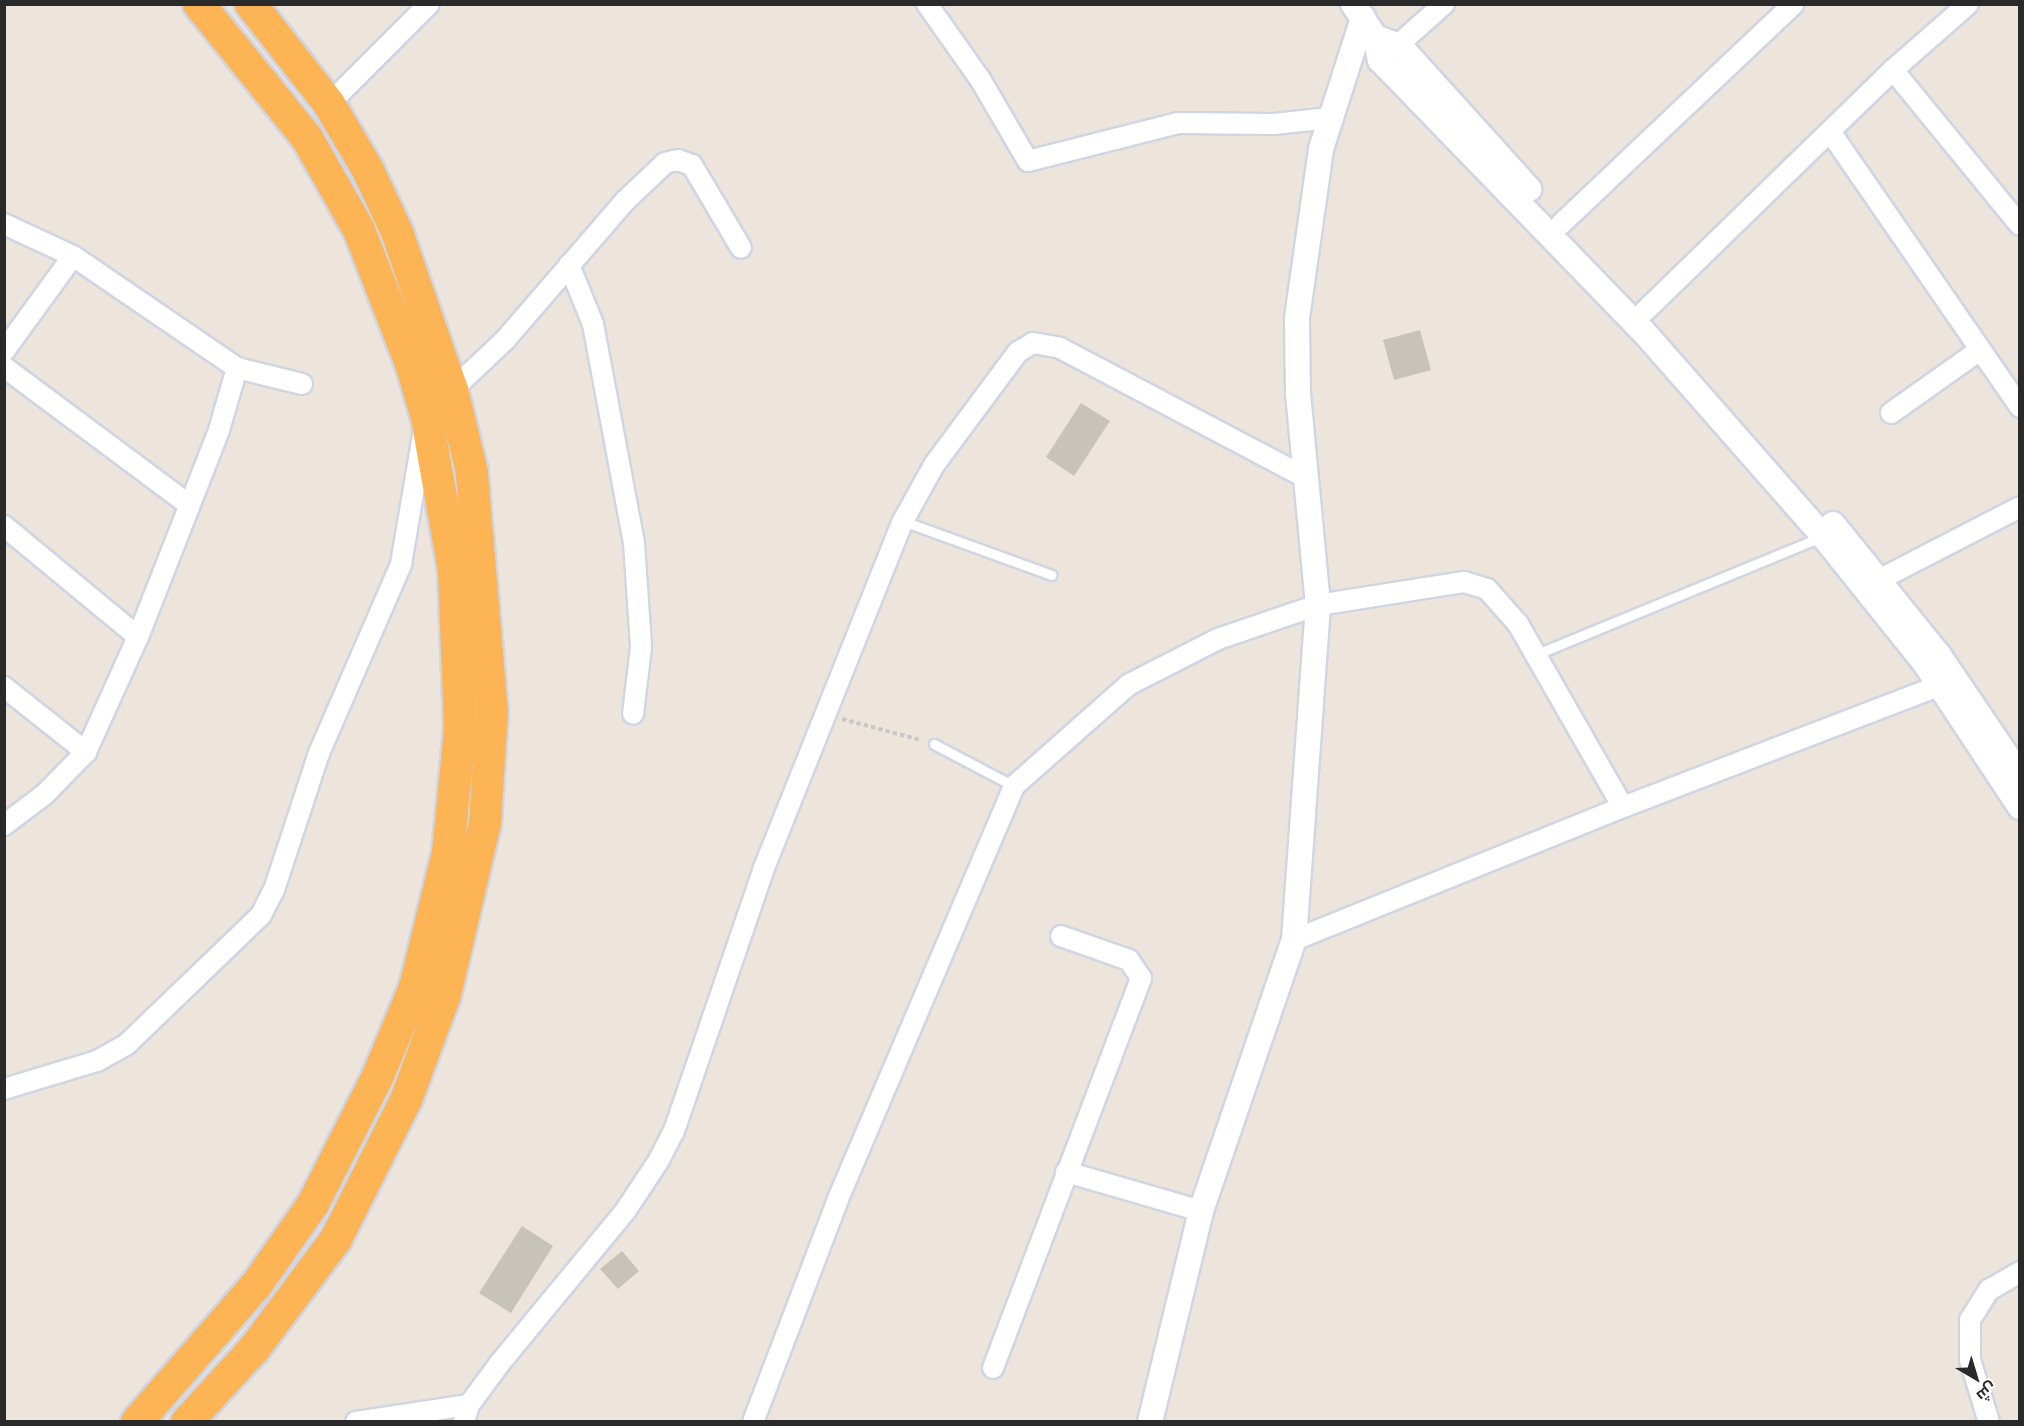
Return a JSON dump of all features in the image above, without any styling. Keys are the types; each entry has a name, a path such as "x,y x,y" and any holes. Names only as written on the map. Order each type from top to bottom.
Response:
{"highway":[{"path":"137,1422 257,1284 312,1204 377,1078 415,987 448,853 460,728 454,571 427,418 359,230 307,138 199,4"},
{"path":"188,1422 254,1349 336,1239 406,1100 446,995 485,823 492,712 472,472 452,390 397,232 368,170 329,104 251,4"}],"street":[{"path":"329,104 429,4"},
{"path":"927,4 980,79 1028,161 1178,123 1274,124 1330,118"},
{"path":"1400,46 1444,4"},
{"path":"1561,224 1794,4"},
{"path":"1645,310 1831,133 1893,70 1968,4"},
{"path":"1150,1422 1201,1211 1294,940 1318,605 1308,479 1298,393 1297,318 1306,235 1330,118 1368,30"},
{"path":"1368,30 1400,46 1561,224 1645,310 1872,582 2019,775"},
{"path":"1368,30 1643,331 1823,536 1872,582"},
{"path":"1893,70 2019,225"},
{"path":"1831,133 2019,407"},
{"path":"452,390 505,340 653,172 678,160 692,165 704,180 741,248"},
{"path":"4,224 73,256 237,368 302,384"},
{"path":"4,351 73,256"},
{"path":"569,265 593,324 634,543 641,647 633,714"},
{"path":"356,1422 466,1413 626,1210 659,1160 674,1131 764,868 903,521 934,465 1018,352 1033,343 1060,348 1308,479"},
{"path":"1891,413 1980,350"},
{"path":"4,367 189,505"},
{"path":"4,825 45,794 86,752 138,637 189,505 237,368"},
{"path":"4,1089 97,1061 126,1045 261,915 274,890 319,753 401,564 427,418"},
{"path":"1872,582 2019,507"},
{"path":"4,526 138,637"},
{"path":"753,1422 838,1199 1014,786 1128,685 1207,644 1318,605 1464,582 1487,589 1537,654 1623,807"},
{"path":"1294,940 1623,807 1948,682"},
{"path":"1948,682 2019,807"},
{"path":"4,687 86,752"},
{"path":"993,1368 1141,978 1129,960 1061,936"},
{"path":"1066,1172 1201,1211"},
{"path":"1989,1422 1970,1360 1970,1320 1989,1290 2019,1272"}],"lane":[{"path":"903,521 1051,575"},
{"path":"1537,654 1823,536"},
{"path":"934,744 1014,786"}],"path":[{"path":"826,715 934,744"}],"building":[{"path":"1420,330 1431,370 1394,380 1383,340"},
{"path":"1081,403 1110,421 1074,476 1046,457"},
{"path":"522,1226 553,1246 511,1313 479,1293"},
{"path":"622,1251 639,1271 618,1289 600,1269"}]}
